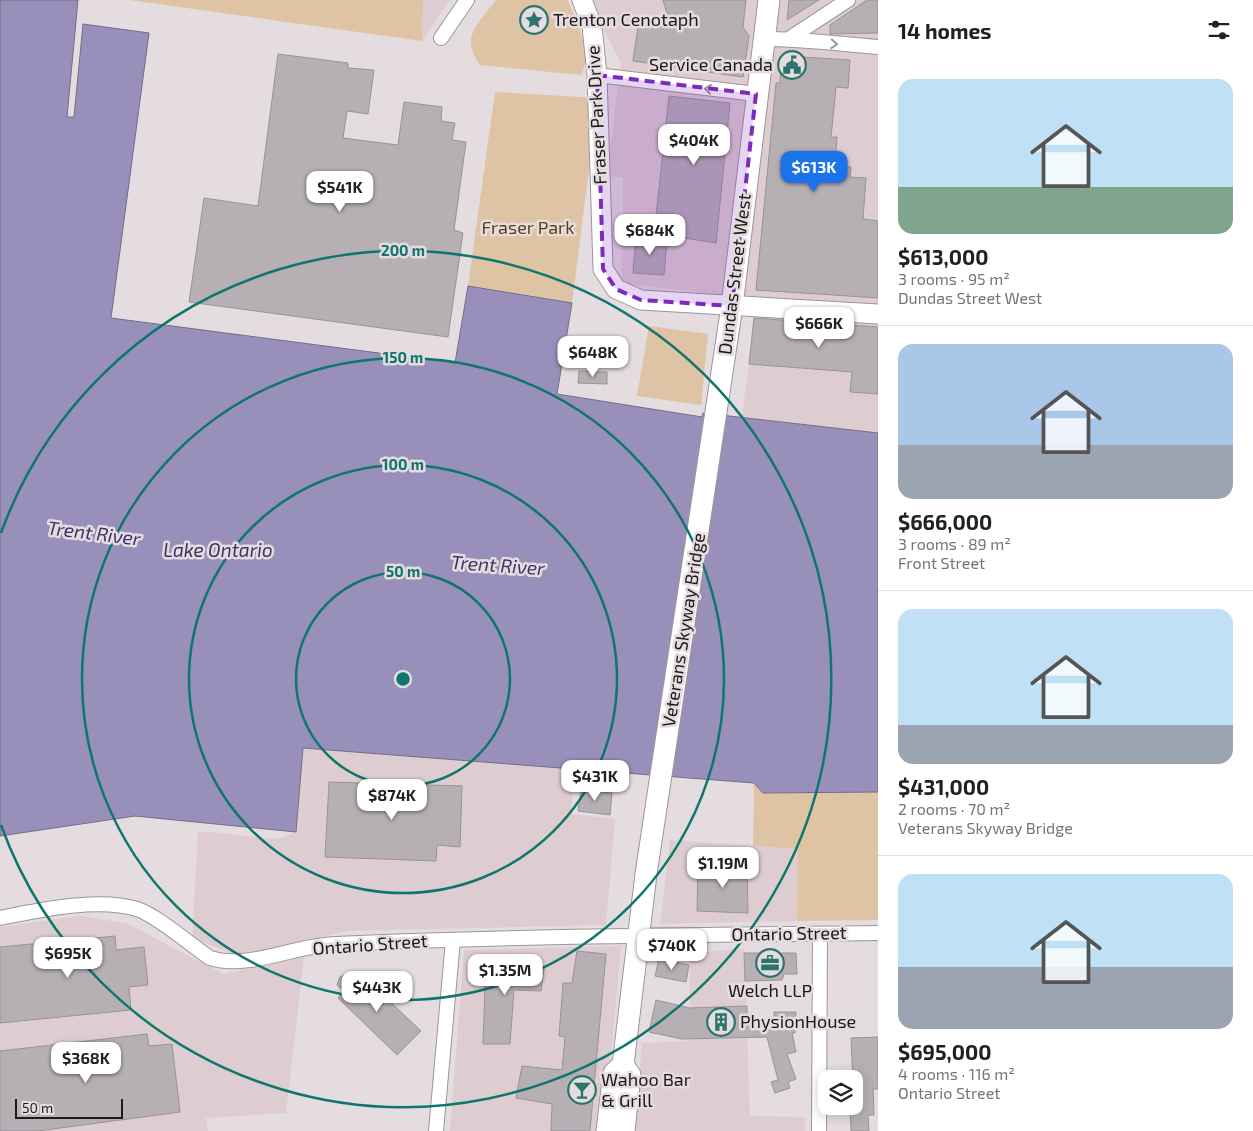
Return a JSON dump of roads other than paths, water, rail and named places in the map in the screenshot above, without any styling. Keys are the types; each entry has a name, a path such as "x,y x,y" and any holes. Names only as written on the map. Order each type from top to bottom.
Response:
{"main road":[{"name":"Dundas Street West","path":"719,399 769,0"},
{"name":"Veterans Skyway Bridge","path":"623,1065 638,936 719,399"},
{"path":"607,1131 614,1073 623,1065 630,1075 624,1131"}],"street":[{"path":"441,38 467,0"},
{"name":"Fraser Park Drive","path":"582,0 592,26 598,75 603,269 616,289 641,300 878,314"},
{"path":"790,38 848,0"},
{"path":"765,39 790,38 808,42 878,47"},
{"path":"598,75 756,94"},
{"name":"Ontario Street","path":"0,918 51,908 114,904 138,909 210,958 222,962 239,962 333,944 638,936 878,933"},
{"path":"819,1131 820,934"},
{"path":"436,1131 453,940"}],"water":[{"name":"Lake Ontario","path":"0,0 78,0 67,117 74,117 83,24 149,33 111,318 455,363 468,286 572,303 557,394 702,417 703,413 878,433 878,792 763,793 754,783 303,748 296,832 135,816 0,836"}],"place":[{"name":"Trenton Cenotaph","path":"534,20"},
{"name":"Service Canada","path":"792,65"},
{"name":"Welch LLP","path":"770,963"},
{"name":"PhysionHouse","path":"721,1022"},
{"name":"Wahoo Bar & Grill","path":"582,1090"}],"park label":[{"name":"Fraser Park","path":"528,228"}],"water label":[{"name":"Trent River","path":"94,533"},
{"name":"Trent River","path":"498,565"}]}
